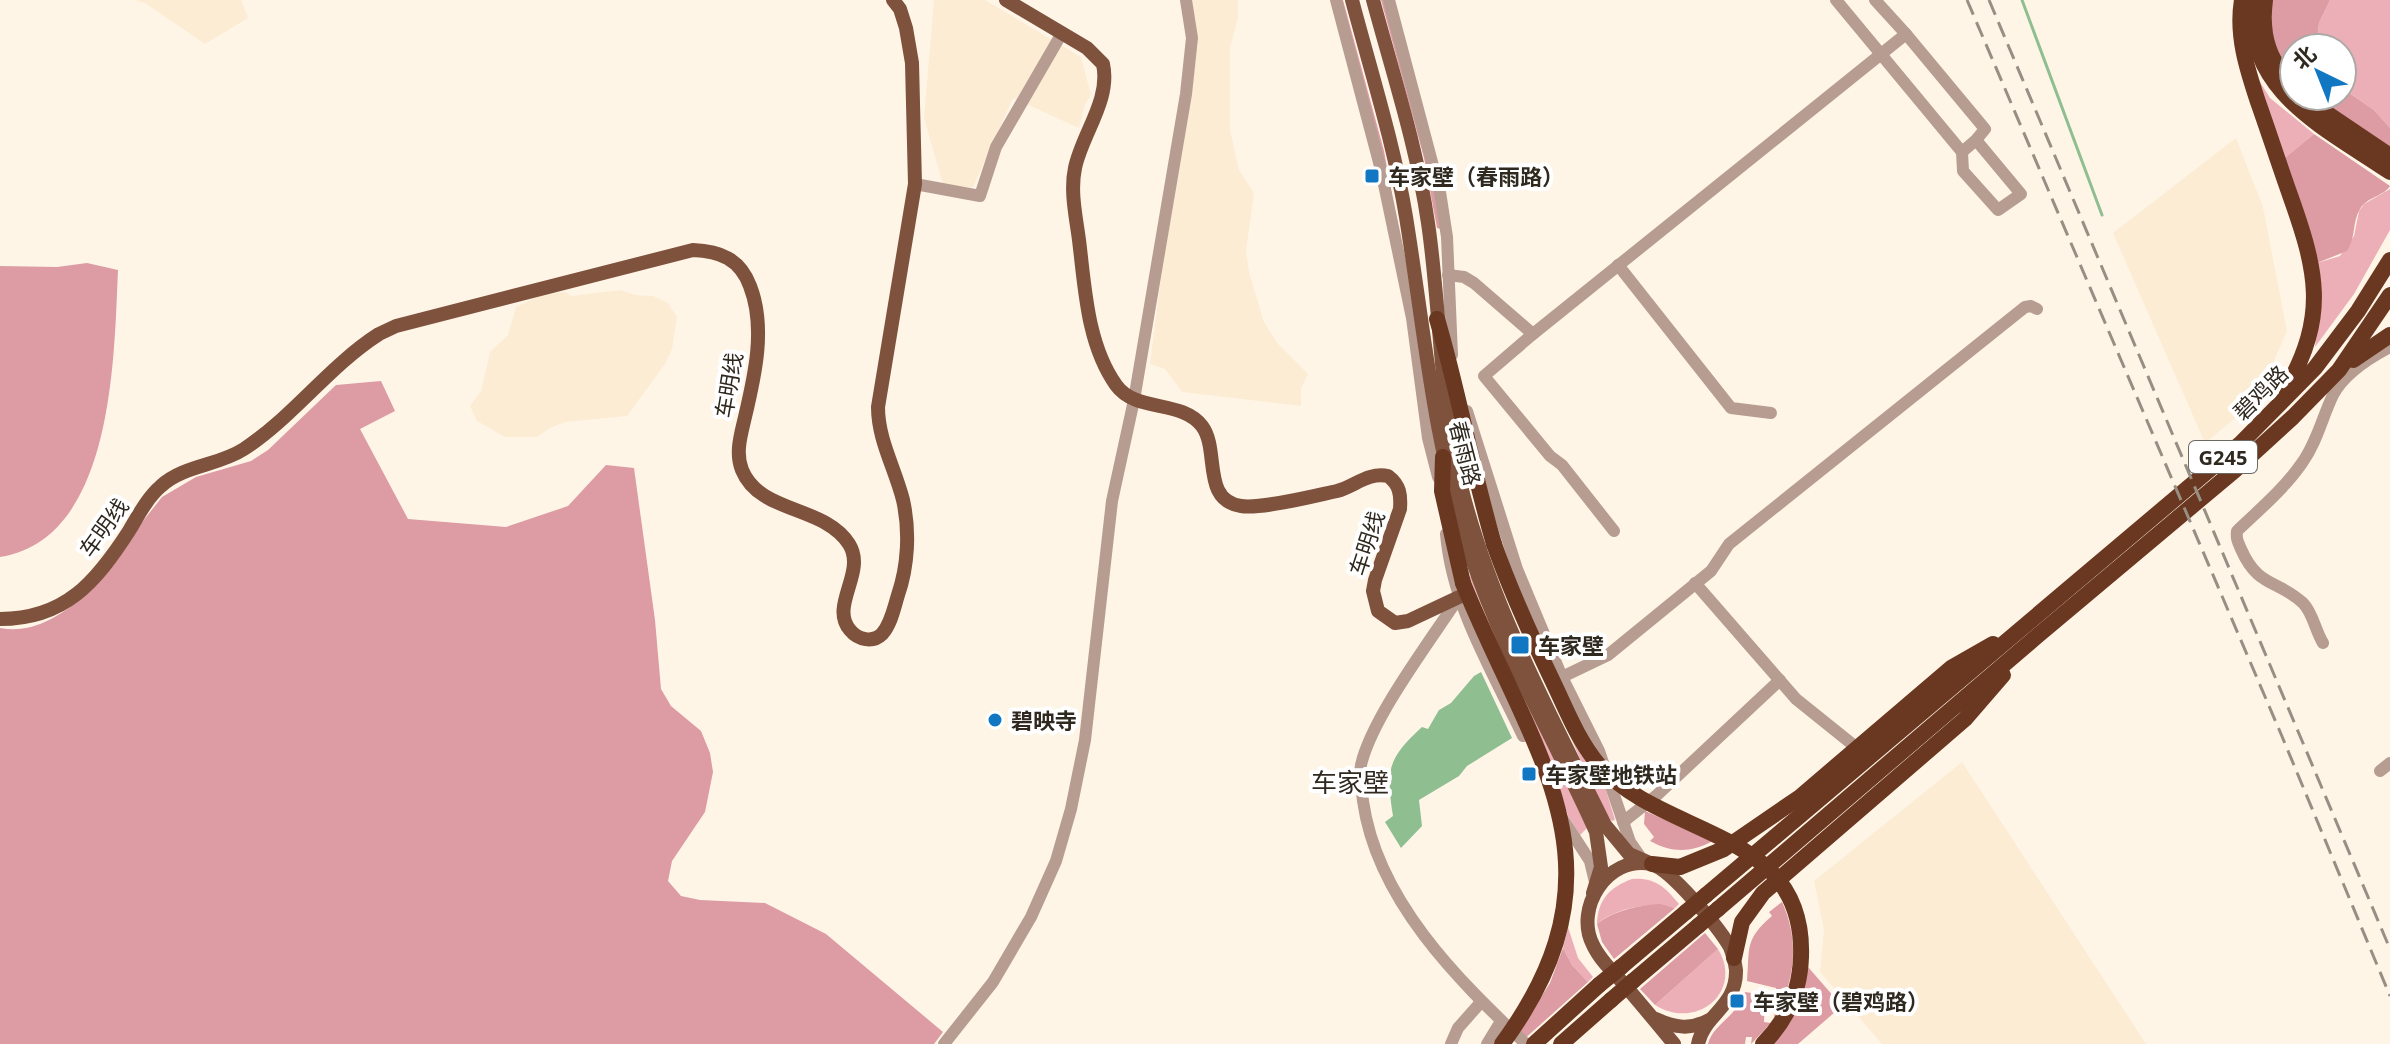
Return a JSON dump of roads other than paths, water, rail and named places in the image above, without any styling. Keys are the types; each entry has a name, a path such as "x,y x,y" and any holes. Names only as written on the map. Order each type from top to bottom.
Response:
{"highway":[{"path":"2242,0 2240,34 2249,76 2309,250 2314,310 2303,357 2271,413"},
{"path":"2252,0 2252,33 2265,70 2290,102 2390,156"},
{"path":"2265,0 2265,41 2278,70"},
{"path":"2317,112 2390,172"},
{"name":"碧鸡路","path":"2031,631 2241,443 2315,368 2390,260"},
{"name":"碧鸡路","path":"2031,631 2235,470 2293,417 2339,370 2390,295"},
{"path":"1437,319 1494,544 1523,620 1581,739 1599,765 1620,786 1644,802 1722,836 1753,855 1777,879 1788,898 1801,941 1799,979 1786,1014 1763,1044"},
{"path":"2339,370 2390,335"},
{"path":"1443,457 1442,491 1461,590 1548,776 1566,846 1566,898 1556,947 1539,988 1502,1044"},
{"path":"1647,862 1680,867 1724,849 1800,797 1951,668 2031,631"},
{"path":"1734,958 1742,922 1763,893 1965,719 2031,631"},
{"name":"G245","path":"1534,1044 1706,895 2031,631"},
{"name":"G245","path":"1561,1044 2031,631"}],"main road":[{"name":"车明线","path":"0,619 26,619 48,613 69,601 113,555 162,485 180,473 226,459 241,451 379,334 396,326 670,255 706,251 726,256 741,269 749,282 757,310 759,336 739,445 742,470 748,482 766,497 832,528 850,545 855,566 844,617 849,630 857,636 873,640 880,637 890,620 905,573 907,541 903,501 881,435 878,407 915,184 911,54 900,9 893,0"},
{"path":"1006,0 1097,57 1105,75 1100,99 1075,164 1073,196 1093,333 1112,379 1125,395 1134,400"},
{"name":"春雨路","path":"1352,0 1393,154 1412,256 1430,393 1443,457 1471,557 1493,612 1596,832 1601,867 1593,893"},
{"name":"春雨路","path":"1373,0 1422,191 1428,224 1443,396 1469,515 1496,592 1605,825 1621,847 1647,862"},
{"path":"1412,256 1412,318"},
{"name":"车明线","path":"1134,400 1177,410 1195,419 1207,435 1218,492 1224,499 1240,506 1260,506 1338,490 1371,476 1388,476 1399,489 1401,498 1375,580 1373,591 1378,611 1395,623 1408,621 1461,590"},
{"path":"1674,1044 1592,945 1587,920 1593,893 1617,871 1647,862 1677,883 1722,935 1734,958 1736,976 1732,993 1704,1028 1698,1044"},
{"path":"1652,1017 1673,1026 1689,1027 1718,1014"}],"street":[{"path":"944,1044 993,982 1031,917 1056,861 1081,765 1112,501 1134,400 1186,94 1192,38 1186,0"},
{"path":"1336,0 1381,170 1412,318 1428,438 1442,491"},
{"path":"1389,0 1438,182 1447,237 1453,373 1480,447 1505,537 1562,677 1599,751 1635,851 1647,862"},
{"path":"1836,0 1962,152 1963,171 1998,210 2021,194 1976,140"},
{"path":"1875,0 1985,129 1962,152"},
{"path":"915,184 980,196 996,147 1062,33"},
{"path":"1614,531 1562,465 1550,456 1484,376 1906,34"},
{"path":"1618,265 1731,408 1771,413"},
{"path":"1448,275 1464,277 1474,283 1533,334"},
{"path":"1562,677 1608,655 1711,571 1729,544 2025,307 2037,309"},
{"path":"2323,643 2308,610 2295,597 2258,577 2246,561 2235,536 2284,487 2303,462 2340,385 2361,366 2390,347"},
{"path":"1695,583 1796,699 1857,748"},
{"path":"1461,590 1555,805 1590,861 1595,882 1593,893"},
{"path":"1461,590 1376,730 1361,764 1362,792 1373,846 1416,922 1481,1002 1526,1044"},
{"path":"1623,822 1657,795 1780,680"},
{"path":"1451,1044 1458,1028 1481,1002"},
{"path":"1487,1044 1501,1021"}],"waterway":[{"path":"2022,0 2102,215"}],"railway":[{"path":"1967,0 2390,996"},
{"path":"1989,0 2390,949"}],"place":[{"name":"车家壁（春雨路）","path":"1372,176"},
{"name":"车家壁","path":"1520,645"},
{"name":"碧映寺","path":"995,720"},
{"name":"车家壁地铁站","path":"1529,774"},
{"name":"车家壁（碧鸡路）","path":"1737,1001"}],"district":[{"name":"车家壁","path":"1350,782"}]}
